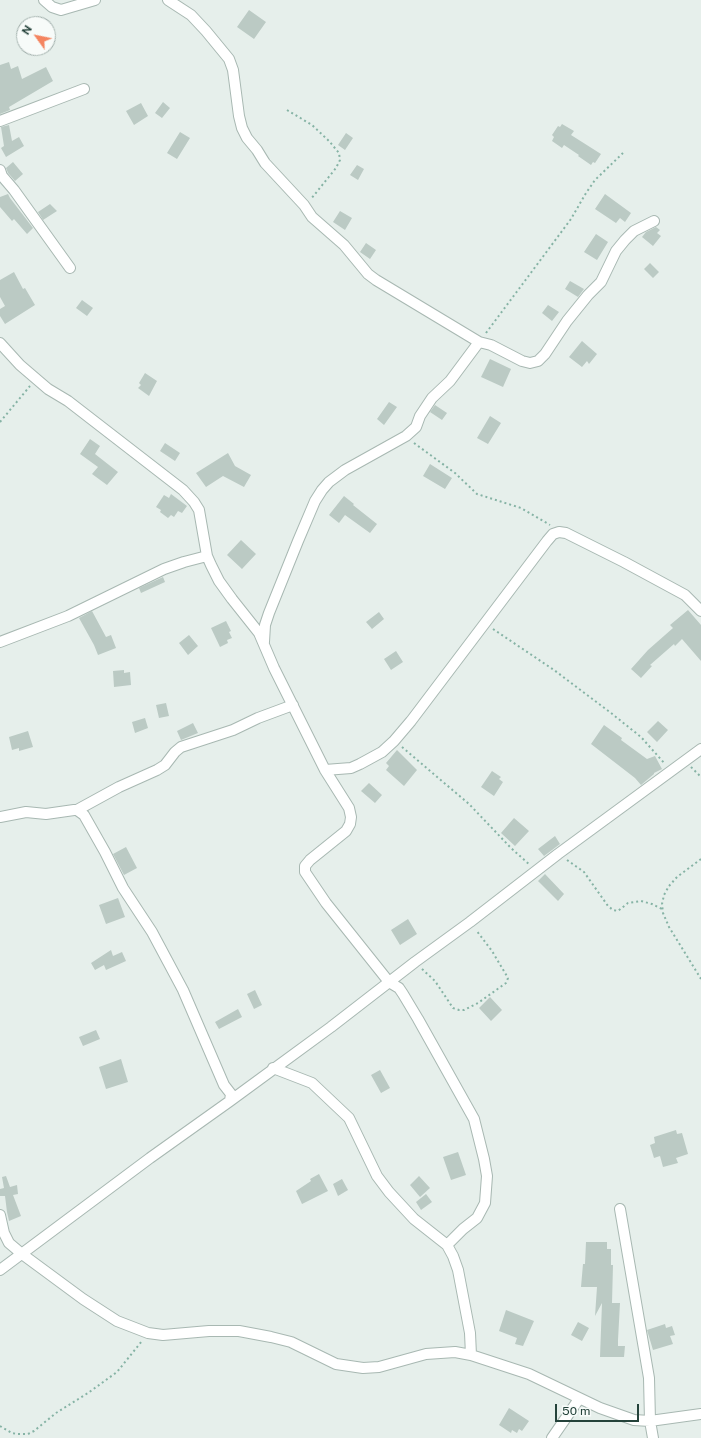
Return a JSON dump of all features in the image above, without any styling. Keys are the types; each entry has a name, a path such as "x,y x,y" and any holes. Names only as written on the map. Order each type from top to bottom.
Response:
{"street":[{"path":"44,0 52,7 62,10 95,0"},
{"path":"168,0 191,15 229,59 233,70 239,116 242,128 247,138 258,150 265,163 304,205 312,217 344,245 368,274 376,280 479,342 491,345 522,361 530,363 538,361 571,316 601,282 616,251 624,240 634,231 654,221"},
{"path":"0,121 84,89"},
{"path":"0,170 2,176 14,190 70,268"},
{"path":"263,644 265,625 269,613 309,516 322,490 329,482 345,470 406,436 416,427 420,416 432,398 450,381 479,342"},
{"path":"0,343 35,379 68,401 183,490 194,502 199,510 207,556 219,581 259,633 274,668 325,770 349,808 351,817 350,824 346,831 310,860 305,866 305,872 326,903 389,982 399,988 415,1012 474,1119 487,1176 484,1203 477,1218 447,1245"},
{"path":"325,770 351,768 382,752 394,741 553,534 558,532 566,532 685,596 701,611"},
{"path":"0,642 82,610 164,569 207,556"},
{"path":"0,817 26,812 46,814 77,810 119,787 157,770 165,765 180,747 234,730 258,718 293,705"},
{"path":"0,1270 150,1158 331,1027 558,854 701,749"},
{"path":"77,810 81,812 88,821 123,888 152,932 180,984 224,1085 231,1094 230,1101"},
{"path":"273,1068 312,1083 349,1118 377,1176 389,1192 414,1219 447,1245 458,1270 470,1333 471,1355"},
{"path":"620,1209 649,1378 650,1421 653,1438"},
{"path":"0,1215 4,1233 9,1243 22,1254 83,1299 117,1320 148,1333 163,1335 209,1331 239,1331 291,1342 336,1364 364,1368 379,1367 426,1354 455,1352 471,1355 529,1374 579,1399 634,1420 650,1421 701,1414"},
{"path":"552,1438 579,1399"}],"path":[{"path":"287,110 312,125 329,140 338,153 340,160 336,168 317,192 304,205"},
{"path":"479,342 510,303 571,219 595,180 623,153"},
{"path":"0,422 35,379"},
{"path":"406,436 455,473 477,494 521,508 551,525 558,532"},
{"path":"484,623 554,670 612,713 641,737 671,771"},
{"path":"394,741 469,804 511,848 536,871"},
{"path":"558,854 584,872 608,906 613,910 618,911 628,902 642,901 652,904 662,910"},
{"path":"701,859 677,877 669,886 664,896 662,910 679,944 701,979"},
{"path":"415,962 436,981 453,1008 459,1010 464,1010 478,1003 506,983 508,978 492,951 470,922"},
{"path":"0,1426 3,1429 17,1434 28,1434 34,1431 56,1413 117,1372 148,1333"}],"building":[{"path":"249,10 266,22 254,39 237,27"},
{"path":"9,62 11,69 18,66 22,79 46,67 53,81 9,107 10,110 0,114 0,65"},
{"path":"163,102 170,108 162,118 155,113"},
{"path":"141,103 148,116 134,125 126,111"},
{"path":"562,124 574,131 571,135 601,154 595,163 593,162 591,165 564,145 562,148 552,141 554,137 552,135 558,126 560,127"},
{"path":"9,125 12,141 19,137 24,146 6,157 1,148 4,146 1,127"},
{"path":"180,132 190,138 177,159 167,153"},
{"path":"346,133 353,138 345,150 338,145"},
{"path":"13,162 23,174 15,181 8,173 6,168"},
{"path":"357,165 364,169 358,180 350,175"},
{"path":"8,194 33,228 27,234 14,219 12,221 0,207 0,197"},
{"path":"605,194 631,213 625,222 620,218 616,223 595,209"},
{"path":"50,204 57,211 43,220 38,212"},
{"path":"340,211 352,218 345,230 333,222"},
{"path":"656,227 660,230 657,233 661,236 653,246 642,237 646,232"},
{"path":"596,234 608,242 597,260 584,252"},
{"path":"366,243 376,250 370,259 360,252"},
{"path":"650,263 659,272 653,278 644,269"},
{"path":"14,272 23,289 25,288 35,305 5,324 0,316 0,309 5,306 0,297 0,280"},
{"path":"570,281 584,289 578,297 565,289"},
{"path":"82,300 93,308 87,316 76,308"},
{"path":"548,305 559,312 552,321 542,313"},
{"path":"582,341 597,354 589,364 587,361 582,367 569,357"},
{"path":"490,359 511,369 503,387 481,377"},
{"path":"145,373 157,381 149,396 138,388 141,385 139,383"},
{"path":"389,402 397,407 384,425 377,419"},
{"path":"435,405 447,413 442,420 430,412"},
{"path":"490,416 501,423 488,444 477,438"},
{"path":"90,439 100,446 95,454 118,472 107,485 92,474 98,467 80,454"},
{"path":"165,443 180,453 175,461 160,451"},
{"path":"228,453 235,466 251,475 244,487 223,476 206,487 196,473"},
{"path":"430,464 452,478 445,489 423,476"},
{"path":"171,494 187,506 182,513 178,511 174,517 171,515 168,518 156,507 164,495 169,498"},
{"path":"344,496 377,524 370,533 345,515 339,523 329,515"},
{"path":"241,540 256,554 242,569 227,555"},
{"path":"163,577 165,582 141,593 139,588"},
{"path":"688,610 701,625 701,661 682,639 650,665 652,666 641,678 631,669 648,650 673,628 670,625"},
{"path":"92,611 106,637 111,635 116,648 98,655 79,618"},
{"path":"379,612 384,619 372,629 366,622"},
{"path":"226,621 231,631 229,632 232,638 227,640 228,643 220,647 211,628"},
{"path":"189,635 198,646 188,655 179,643"},
{"path":"396,651 403,662 391,670 384,659"},
{"path":"124,670 124,673 130,672 131,685 114,687 113,671"},
{"path":"166,703 169,716 159,718 156,705"},
{"path":"145,718 148,728 135,733 132,722"},
{"path":"658,721 668,730 657,742 647,732"},
{"path":"193,723 198,733 181,740 177,731"},
{"path":"604,725 622,738 621,740 647,759 655,756 662,769 654,773 641,785 635,778 591,744"},
{"path":"28,731 33,747 19,751 19,748 12,750 9,737"},
{"path":"397,750 417,770 404,786 386,770 389,766 386,763"},
{"path":"492,771 501,777 499,779 503,782 494,796 481,787"},
{"path":"369,783 382,795 375,803 361,791"},
{"path":"514,818 529,831 515,846 501,833"},
{"path":"555,836 560,844 544,856 538,849"},
{"path":"126,847 137,868 124,875 113,854"},
{"path":"545,874 564,894 558,901 538,881"},
{"path":"118,898 125,917 106,924 99,905"},
{"path":"408,919 417,934 400,945 391,930"},
{"path":"111,950 113,956 122,952 126,961 106,970 104,965 95,970 91,963"},
{"path":"255,990 262,1005 254,1009 247,994"},
{"path":"490,997 502,1010 491,1021 479,1008"},
{"path":"238,1009 242,1017 219,1029 215,1022"},
{"path":"96,1030 100,1039 83,1046 79,1037"},
{"path":"121,1059 128,1082 106,1089 99,1067"},
{"path":"380,1070 390,1088 381,1093 371,1075"},
{"path":"676,1130 677,1134 682,1133 688,1154 676,1158 678,1163 663,1167 660,1156 654,1158 650,1145 655,1143 654,1137"},
{"path":"458,1152 466,1175 451,1180 443,1157"},
{"path":"319,1174 328,1191 302,1204 296,1191 311,1181 310,1179"},
{"path":"6,1176 10,1187 17,1185 18,1194 13,1195 21,1216 9,1221 5,1196 0,1196 0,1189 4,1188 2,1177"},
{"path":"419,1176 430,1188 420,1197 410,1185"},
{"path":"342,1179 348,1190 338,1196 333,1184"},
{"path":"426,1194 432,1202 421,1210 416,1202"},
{"path":"586,1242 607,1242 607,1249 611,1249 611,1265 613,1265 612,1303 620,1303 618,1346 625,1346 624,1357 600,1357 602,1303 595,1316 597,1287 581,1287 583,1264 585,1264"},
{"path":"506,1310 534,1321 523,1346 515,1344 517,1338 499,1331"},
{"path":"578,1322 589,1328 582,1341 571,1335"},
{"path":"665,1324 666,1328 672,1326 675,1335 670,1336 673,1344 653,1350 647,1330"},
{"path":"509,1408 529,1421 522,1431 519,1429 517,1433 512,1430 511,1433 499,1425"}]}
